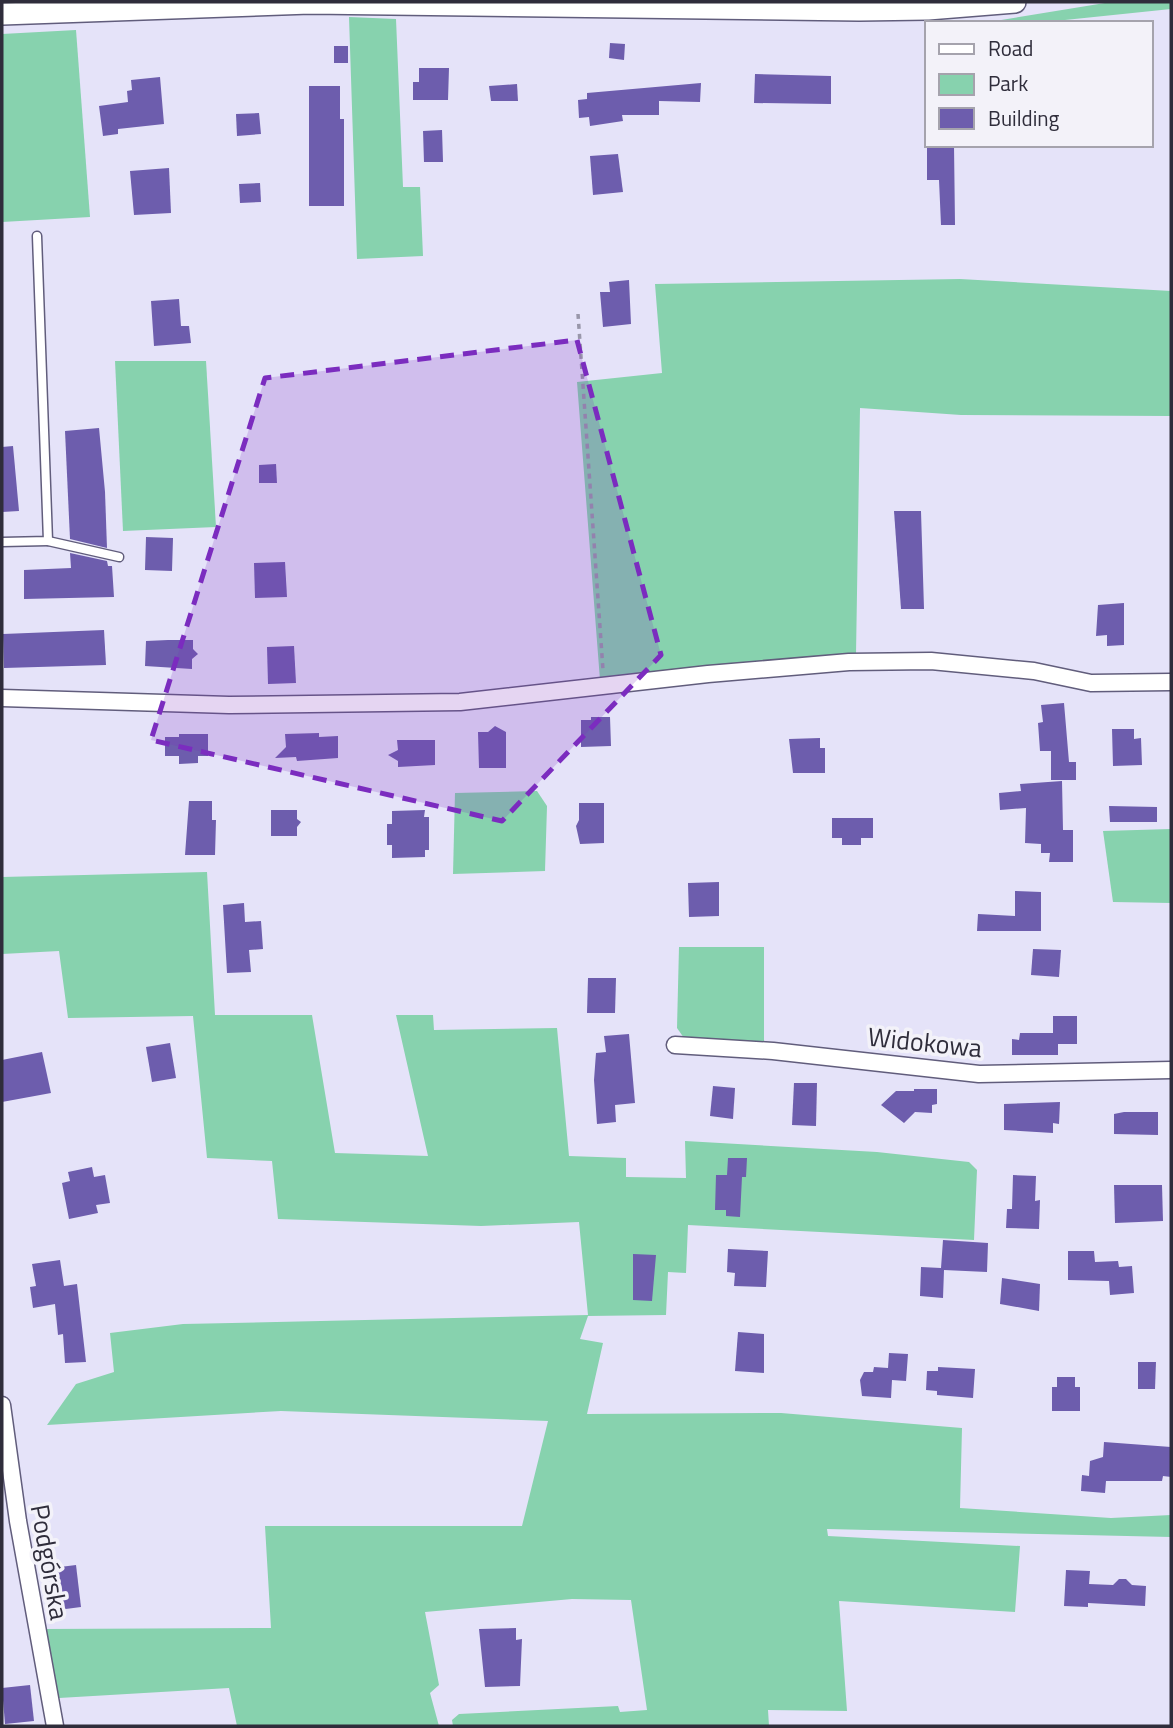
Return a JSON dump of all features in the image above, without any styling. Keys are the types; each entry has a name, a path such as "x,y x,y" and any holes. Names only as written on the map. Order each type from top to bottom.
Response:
{"street":[{"path":"2,13 310,3 859,10 928,9 1015,2"},
{"path":"2,698 229,705 460,702 849,662 931,661 1034,671 1091,683 1171,682"},
{"name":"Widokowa","path":"675,1045 773,1051 979,1074 1171,1070"},
{"name":"Podgórska","path":"2,1405 18,1521 55,1726"}],"lane":[{"path":"37,236 48,541"},
{"path":"2,542 48,541 119,557"}],"path":[{"path":"578,314 604,686"}],"highlighted area":[{"path":"577,340 661,655 502,821 151,740 265,378"}],"green space":[{"path":"1111,2 1171,2 1171,9 1055,21 995,21"},
{"path":"349,17 396,19 403,187 420,187 423,256 357,259"},
{"path":"76,30 90,217 2,222 2,34"},
{"path":"960,279 1171,291 1171,416 961,415 860,408 856,655 685,669 600,680 577,382 662,373 655,284"},
{"path":"115,361 206,361 216,527 123,531"},
{"path":"537,791 547,806 545,871 453,874 455,793"},
{"path":"1171,829 1171,903 1113,902 1103,831"},
{"path":"207,872 215,1015 312,1015 335,1153 428,1156 396,1015 433,1015 434,1030 557,1028 569,1156 626,1158 626,1177 686,1178 685,1141 877,1152 969,1162 977,1170 974,1240 688,1225 686,1273 668,1272 666,1315 588,1316 580,1339 603,1343 587,1414 781,1413 962,1428 960,1508 1111,1518 1171,1515 1171,1537 827,1529 828,1536 1020,1546 1015,1612 839,1601 847,1711 768,1710 769,1726 453,1726 452,1720 459,1714 618,1706 620,1712 647,1710 631,1600 572,1599 425,1612 439,1685 430,1693 439,1726 237,1726 229,1688 59,1698 43,1629 271,1628 265,1526 522,1526 548,1421 281,1411 47,1425 76,1384 114,1372 110,1333 183,1324 588,1315 579,1222 481,1226 278,1219 272,1161 207,1158 193,1016 68,1018 59,951 2,954 2,877"},
{"path":"679,947 764,947 764,1044 684,1038 677,1028"}],"building":[{"path":"610,43 625,44 624,60 609,58"},
{"path":"334,46 348,46 348,63 334,63"},
{"path":"419,68 449,68 448,100 413,100 413,82 419,82"},
{"path":"755,74 831,76 831,104 754,103"},
{"path":"160,77 164,124 118,129 118,134 103,136 99,106 128,102 127,91 132,90 131,80"},
{"path":"701,83 700,102 659,101 659,115 622,115 623,121 590,126 589,117 579,118 578,100 587,99 587,93"},
{"path":"517,84 518,101 491,101 489,86"},
{"path":"309,86 340,86 340,119 344,119 344,206 309,206"},
{"path":"259,113 261,134 237,136 236,114"},
{"path":"442,130 443,162 424,162 423,131"},
{"path":"927,147 954,147 955,225 941,225 939,180 927,180"},
{"path":"618,154 623,192 593,195 590,156"},
{"path":"169,168 171,213 134,215 130,171"},
{"path":"260,183 261,202 240,203 239,184"},
{"path":"629,280 631,324 603,327 600,292 610,292 609,282"},
{"path":"179,299 181,326 189,326 191,343 154,346 151,301"},
{"path":"99,428 107,548 70,539 65,431"},
{"path":"13,446 19,511 2,512 2,447"},
{"path":"276,464 277,483 259,483 259,465"},
{"path":"894,511 921,511 924,609 901,609"},
{"path":"146,537 173,538 172,571 145,570"},
{"path":"70,553 107,561 108,566 112,566 114,597 24,599 24,570 71,568"},
{"path":"285,562 287,597 255,598 254,563"},
{"path":"1124,603 1124,645 1107,646 1107,635 1096,636 1098,605"},
{"path":"104,630 106,665 4,668 3,634"},
{"path":"193,640 193,649 198,654 192,659 192,669 145,666 146,641"},
{"path":"294,646 296,683 268,684 267,647"},
{"path":"1064,703 1069,762 1076,762 1076,780 1051,780 1051,751 1040,751 1038,723 1043,722 1041,705"},
{"path":"591,717 610,717 611,746 581,747 581,720 591,720"},
{"path":"495,726 506,732 506,768 479,768 478,732 488,732"},
{"path":"1112,729 1134,729 1134,739 1141,738 1142,765 1113,766"},
{"path":"319,733 319,737 338,736 338,758 297,761 296,757 275,758 286,747 285,734"},
{"path":"179,734 208,734 208,756 198,756 198,763 179,764 179,756 165,756 165,737 179,737"},
{"path":"820,738 820,748 825,748 825,773 793,773 789,739"},
{"path":"397,740 435,740 435,765 398,767 398,761 388,755 398,750"},
{"path":"1062,781 1063,830 1073,830 1073,862 1049,862 1050,853 1041,853 1041,844 1025,843 1026,808 1000,810 999,793 1021,791 1020,784"},
{"path":"189,801 212,801 212,820 216,820 215,855 185,855"},
{"path":"579,803 604,803 604,843 580,844 576,826 579,820"},
{"path":"1109,806 1157,807 1157,822 1110,822"},
{"path":"271,810 297,810 297,819 301,822 297,827 297,836 271,836"},
{"path":"425,810 424,817 429,817 429,850 425,850 425,857 392,858 392,845 387,845 387,824 392,824 392,811"},
{"path":"832,818 873,818 873,838 861,838 861,845 842,845 842,838 832,838"},
{"path":"719,882 719,916 689,917 688,883"},
{"path":"1015,891 1041,892 1041,931 977,931 978,914 1015,916"},
{"path":"244,903 245,922 261,921 263,949 249,950 251,972 227,973 223,905"},
{"path":"1033,949 1061,950 1059,977 1031,975"},
{"path":"588,978 616,978 615,1013 587,1013"},
{"path":"1053,1016 1077,1016 1077,1044 1058,1044 1058,1055 1012,1055 1012,1039 1019,1040 1020,1033 1053,1033"},
{"path":"629,1034 635,1103 615,1105 616,1122 597,1124 594,1080 596,1053 606,1052 604,1036"},
{"path":"170,1043 176,1078 152,1082 146,1047"},
{"path":"42,1052 51,1093 2,1102 2,1060"},
{"path":"794,1083 817,1083 816,1126 792,1125"},
{"path":"713,1086 735,1088 733,1119 710,1116"},
{"path":"937,1089 937,1104 932,1105 932,1113 915,1112 904,1123 881,1105 896,1091"},
{"path":"1060,1102 1059,1124 1053,1123 1053,1133 1004,1130 1004,1104"},
{"path":"1158,1112 1158,1135 1114,1134 1114,1114"},
{"path":"728,1158 747,1158 746,1177 742,1177 740,1217 726,1216 726,1210 715,1210 716,1175 727,1175"},
{"path":"92,1167 94,1177 105,1175 110,1203 96,1205 98,1213 69,1219 62,1183 70,1181 68,1172"},
{"path":"1013,1175 1036,1176 1035,1201 1040,1200 1039,1229 1006,1228 1007,1209 1012,1209"},
{"path":"1114,1185 1162,1185 1163,1221 1115,1223"},
{"path":"943,1240 988,1243 987,1272 944,1270 943,1298 920,1296 921,1267 941,1268"},
{"path":"728,1249 768,1251 766,1287 734,1286 735,1273 727,1272"},
{"path":"1068,1251 1094,1251 1095,1262 1118,1261 1119,1267 1132,1266 1134,1293 1110,1295 1109,1281 1068,1280"},
{"path":"633,1254 656,1255 652,1301 633,1300"},
{"path":"60,1260 64,1286 77,1284 86,1362 65,1363 63,1334 58,1335 55,1304 33,1308 30,1287 36,1286 32,1264"},
{"path":"1002,1278 1040,1284 1039,1311 1000,1304"},
{"path":"738,1332 764,1334 764,1373 735,1371"},
{"path":"889,1353 908,1354 906,1381 892,1380 891,1398 862,1396 860,1380 864,1372 873,1372 874,1367 888,1368"},
{"path":"1138,1362 1156,1362 1155,1389 1138,1389"},
{"path":"938,1367 975,1369 973,1398 937,1395 937,1391 926,1390 927,1371 938,1371"},
{"path":"1057,1377 1075,1377 1075,1387 1080,1387 1080,1411 1052,1411 1052,1387 1057,1387"},
{"path":"1104,1442 1171,1447 1171,1477 1163,1476 1162,1481 1106,1481 1105,1493 1081,1491 1082,1475 1089,1476 1090,1461 1103,1457"},
{"path":"76,1565 81,1607 58,1610 52,1568"},
{"path":"1066,1570 1090,1571 1089,1584 1113,1585 1119,1579 1126,1579 1132,1585 1146,1586 1145,1606 1088,1603 1088,1607 1064,1606"},
{"path":"516,1628 516,1640 522,1639 520,1686 485,1687 479,1629"},
{"path":"30,1685 34,1721 5,1724 2,1688"}]}
